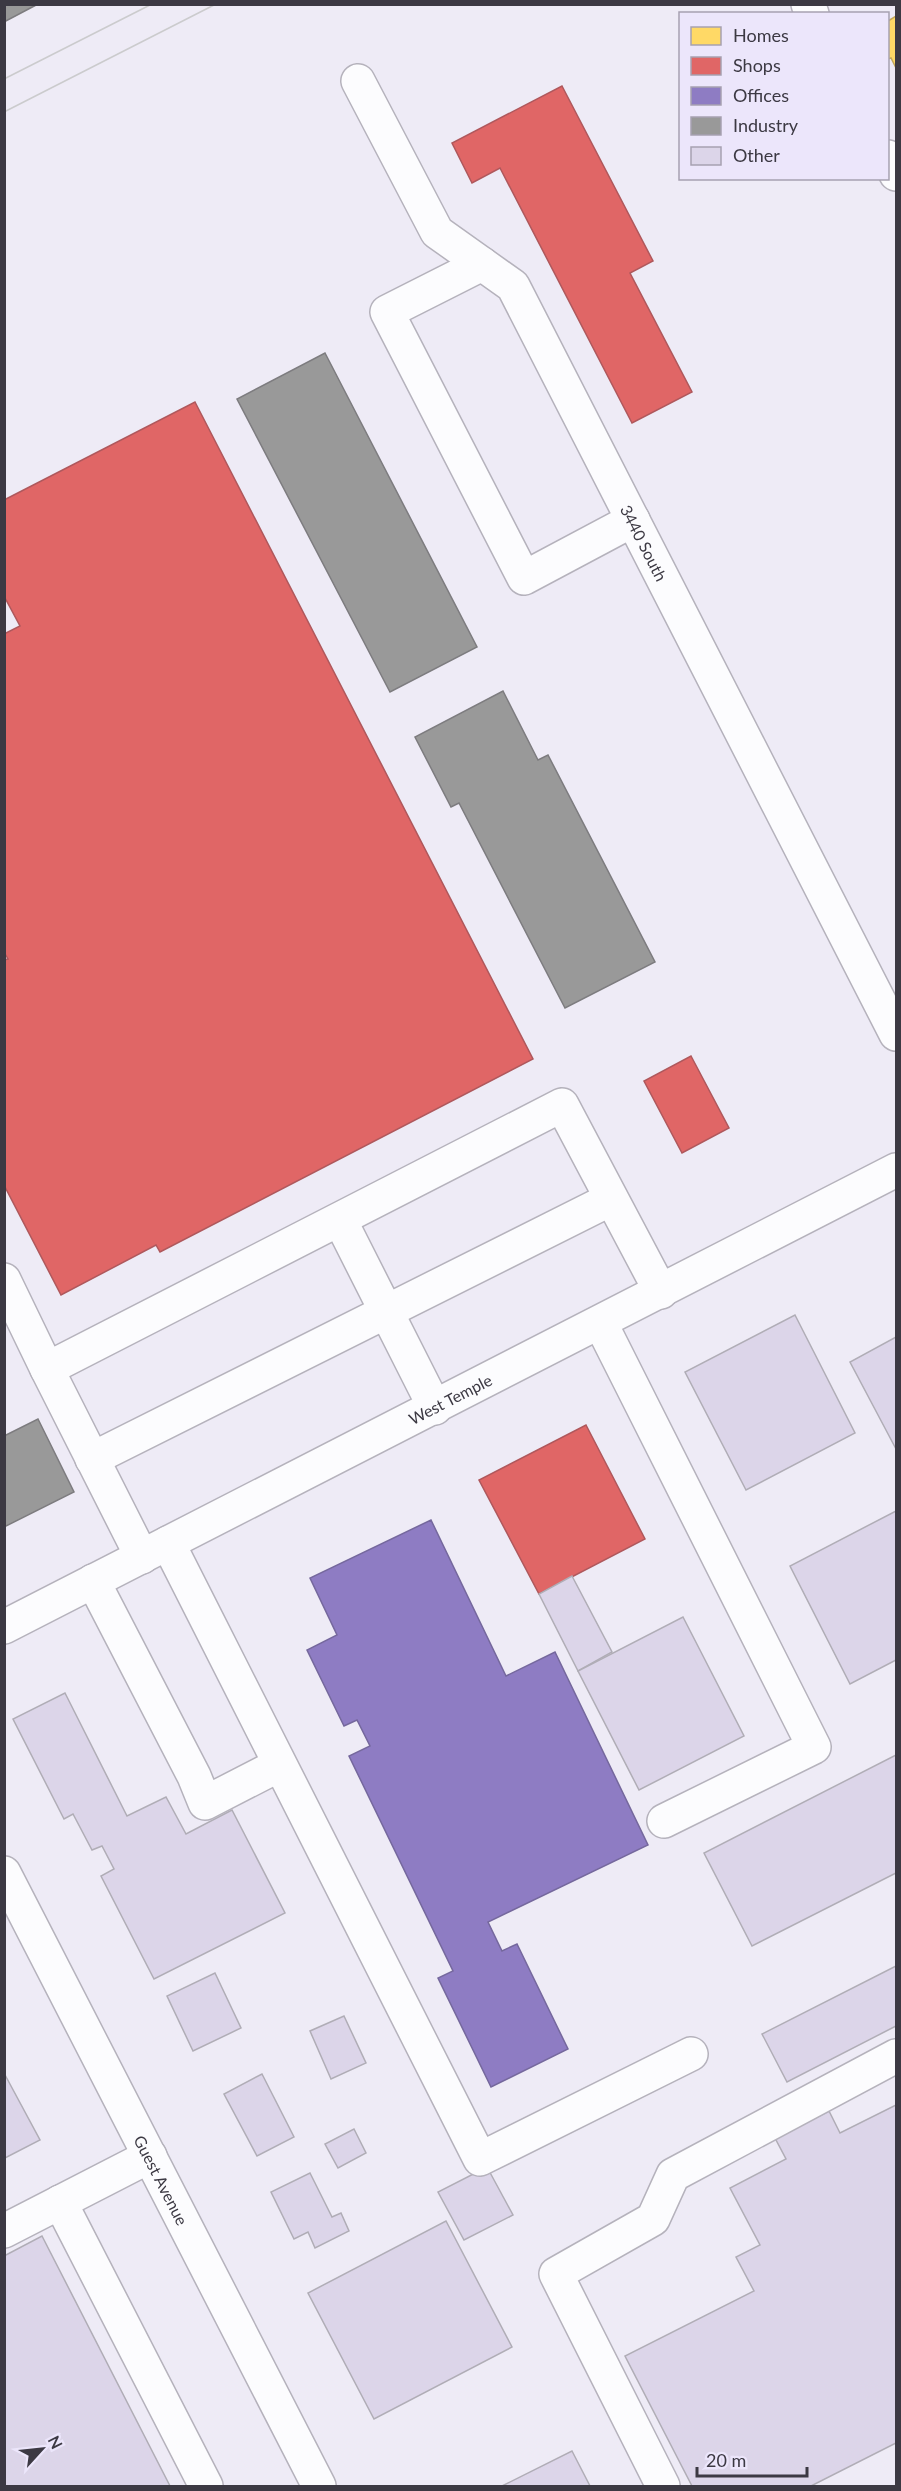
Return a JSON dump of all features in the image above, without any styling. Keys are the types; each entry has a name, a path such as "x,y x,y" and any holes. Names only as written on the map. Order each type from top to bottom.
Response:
{"street":[{"name":"3440 South","path":"357,81 437,232 513,286 897,1034"},
{"path":"889,159 897,174"},
{"path":"482,264 387,312 524,578 633,520"},
{"path":"46,1370 562,1105 661,1292"},
{"name":"West Temple","path":"4,1627 897,1170"},
{"path":"92,1459 611,1199"},
{"path":"340,1220 435,1408"},
{"path":"4,1280 46,1370 92,1459 155,1550 279,1765 480,2159 691,2054"},
{"path":"601,1323 814,1747 664,1821"},
{"path":"93,1581 194,1776 205,1803 279,1765"},
{"name":"Guest Avenue","path":"4,1873 319,2487"},
{"path":"663,2487 556,2274 653,2219 673,2175 897,2056"},
{"path":"4,2231 150,2156"},
{"path":"60,2202 206,2487"}],"building: Homes":[{"path":"896,16 896,68 891,58 889,59 889,20"}],"building: Shops":[{"path":"562,86 653,261 630,273 692,392 632,423 500,168 472,183 452,143"},
{"path":"195,402 533,1059 160,1252 156,1245 61,1295 4,1185 4,960 8,959 4,952 4,634 20,626 4,596 4,500"},
{"path":"691,1056 729,1128 682,1153 644,1081"},
{"path":"586,1425 645,1539 539,1594 479,1480"}],"building: Offices":[{"path":"431,1520 506,1676 555,1652 648,1845 488,1922 502,1951 517,1944 568,2049 491,2087 438,1978 453,1971 349,1756 370,1746 357,1720 344,1726 307,1650 337,1635 310,1578"}],"building: Industry":[{"path":"4,4 38,4 4,22"},
{"path":"325,353 477,647 390,692 237,399"},
{"path":"503,691 538,760 548,755 655,962 565,1008 459,803 451,807 415,737"},
{"path":"38,1419 74,1492 4,1527 4,1436"}],"building: Other":[{"path":"795,1315 855,1433 746,1490 685,1372"},
{"path":"896,1337 896,1449 850,1362"},
{"path":"896,1511 896,1660 850,1684 790,1566"},
{"path":"572,1576 612,1652 578,1671 539,1594"},
{"path":"683,1617 744,1736 639,1790 578,1671"},
{"path":"65,1693 127,1816 166,1797 186,1834 232,1810 285,1913 154,1979 101,1876 114,1869 102,1846 92,1850 73,1814 64,1819 13,1719"},
{"path":"896,1755 896,1873 752,1946 704,1853"},
{"path":"896,1966 896,2026 787,2082 762,2034"},
{"path":"215,1973 241,2028 193,2051 167,1996"},
{"path":"344,2016 366,2063 331,2079 310,2031"},
{"path":"4,2073 40,2140 5,2158 4,2158"},
{"path":"262,2074 294,2137 257,2156 224,2094"},
{"path":"896,2105 896,2443 811,2486 692,2486 625,2356 754,2291 736,2257 760,2245 730,2188 786,2159 775,2138 829,2111 840,2133"},
{"path":"354,2129 366,2153 338,2168 325,2144"},
{"path":"487,2167 513,2215 464,2240 438,2192"},
{"path":"310,2173 332,2217 341,2213 349,2231 315,2248 308,2232 294,2239 271,2192"},
{"path":"446,2221 512,2347 374,2419 308,2293"},
{"path":"42,2236 170,2486 4,2486 4,2256"},
{"path":"572,2451 590,2486 502,2486"}],"tram line":[{"path":"4,79 152,4"},
{"path":"4,112 216,4"}]}
